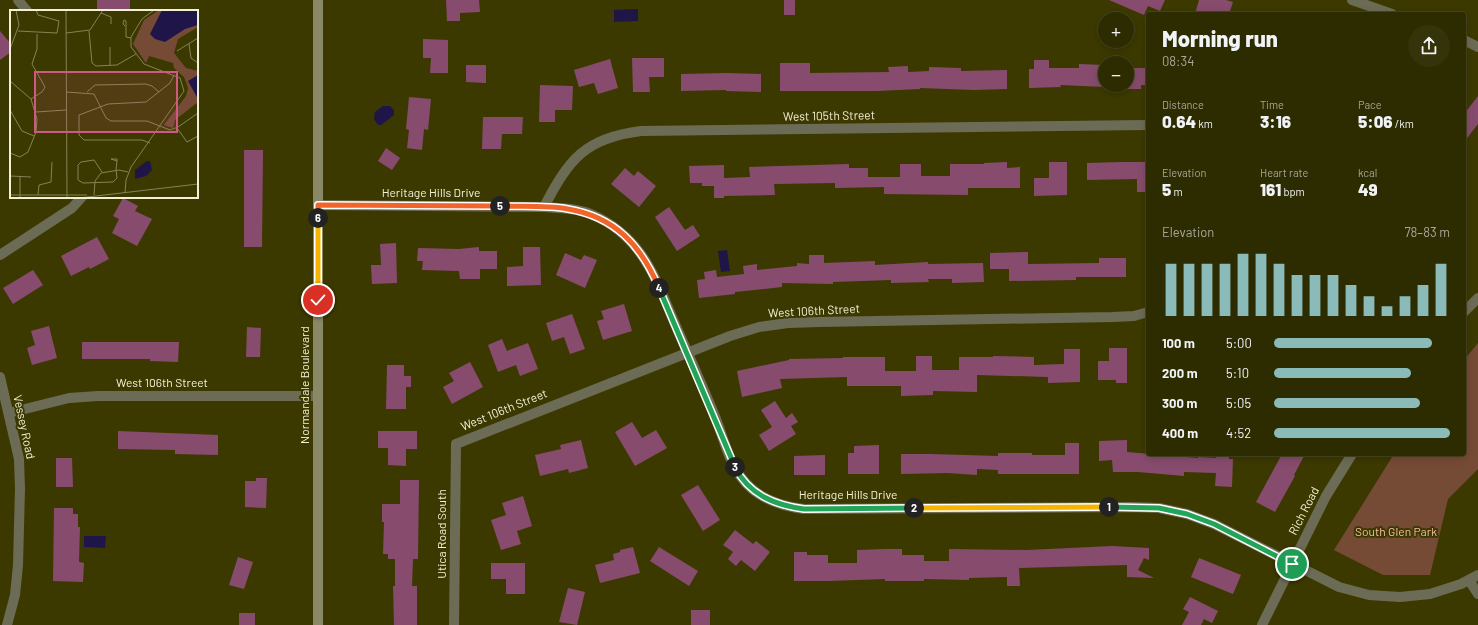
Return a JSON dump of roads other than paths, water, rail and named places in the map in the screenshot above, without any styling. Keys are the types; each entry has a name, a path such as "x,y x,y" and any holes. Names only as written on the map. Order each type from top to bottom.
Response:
{"main road":[{"name":"Normandale Boulevard","path":"318,0 318,625"}],"street":[{"path":"1352,0 1386,12"},
{"path":"1466,41 1478,47"},
{"name":"West 105th Street","path":"544,207 558,180 570,163 585,150 603,139 621,133 641,131 1146,125"},
{"path":"0,255 72,208 81,198"},
{"name":"Heritage Hills Drive","path":"318,205 544,207 567,209 591,214 612,226 631,241 650,267 740,477 753,490 763,497 786,507 804,509 1159,508 1187,514 1214,524 1339,587 1369,595 1400,598 1430,594 1461,584 1478,575"},
{"path":"1466,310 1478,298"},
{"name":"West 106th Street","path":"456,444 730,336 759,327 788,323 819,322 1113,318 1134,316 1146,313"},
{"name":"Vessey Road","path":"0,377 19,459 20,488 18,565 14,595 7,625"},
{"name":"West 106th Street","path":"9,412 69,398 83,397 318,396"},
{"name":"Utica Road South","path":"454,625 456,444"},
{"name":"Rich Road","path":"1262,625 1326,496 1351,456"},
{"path":"1468,580 1478,594"}],"park label":[{"name":"South Glen Park","path":"1396,532"}]}
